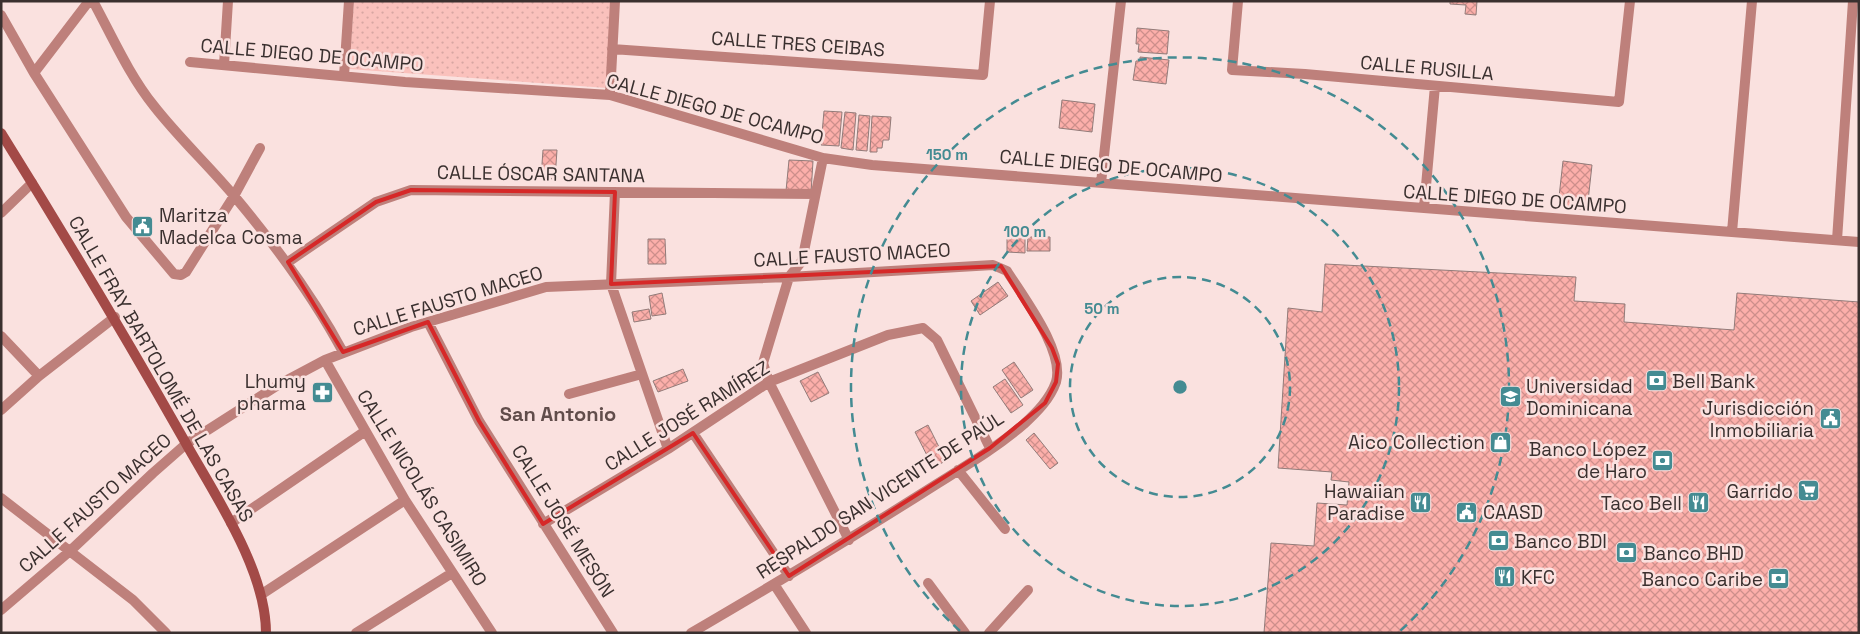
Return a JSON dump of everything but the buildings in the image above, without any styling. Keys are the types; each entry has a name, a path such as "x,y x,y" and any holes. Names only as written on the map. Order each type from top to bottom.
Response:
{"main road":[{"name":"CALLE FRAY BARTOLOMÉ DE LAS CASAS","path":"1,133 115,317 231,523 262,594 266,633"}],"street":[{"path":"34,73 91,1 153,105 234,196 288,262 322,313 343,352"},
{"path":"224,65 228,1"},
{"path":"344,76 349,1"},
{"path":"610,95 615,1"},
{"name":"CALLE TRES CEIBAS","path":"612,49 983,75 990,1"},
{"path":"1101,182 1121,1"},
{"name":"CALLE RUSILLA","path":"1238,1 1232,70 1305,74 1619,102 1630,1"},
{"path":"1732,232 1752,1"},
{"path":"1837,240 1853,1"},
{"path":"1,15 34,73 126,217 174,274 181,275 186,272 234,196 260,148"},
{"name":"CALLE DIEGO DE OCAMPO","path":"190,62 344,76 610,95 823,158 872,165 1101,182 1391,207 1859,242"},
{"path":"1424,208 1435,86"},
{"path":"823,158 802,261 789,277 763,363 768,382 848,540"},
{"path":"1,213 32,183"},
{"name":"CALLE ÓSCAR SANTANA","path":"288,262 376,202 411,190 815,194"},
{"path":"615,192 611,284 668,449"},
{"name":"CALLE FAUSTO MACEO","path":"1,610 70,551 186,444 278,385 325,360 428,322 546,286 789,277 993,265"},
{"name":"RESPALDO SAN VICENTE DE PAÚL","path":"690,633 789,576 958,470 1023,424 1045,403 1056,382 1058,364 1052,348 1007,271 1000,266 993,265"},
{"path":"1,410 39,376 115,317"},
{"name":"CALLE JOSÉ MESÓN","path":"428,322 479,421 613,633"},
{"name":"CALLE JOSÉ RAMÍREZ","path":"543,524 668,449 768,382 888,335 923,328 938,340 990,448"},
{"path":"1,336 39,376"},
{"name":"CALLE NICOLÁS CASIMIRO","path":"325,360 364,432 405,500 492,633"},
{"path":"569,394 642,374"},
{"path":"231,523 364,432"},
{"path":"693,433 789,576"},
{"path":"958,470 1005,529"},
{"path":"1,498 133,600 166,633"},
{"path":"262,594 405,500"},
{"path":"356,633 452,573"},
{"path":"928,583 965,633"},
{"path":"774,584 806,633"},
{"path":"989,633 1028,590"}],"highlighted area":[{"path":"411,190 534,190 615,192 611,284 1001,266 1052,348 1058,364 1056,382 1045,403 990,448 789,576 693,433 543,524 479,421 428,322 343,352 288,262 376,202"}],"shaded area":[{"path":"354,1 612,1 607,88 349,69"}],"place":[{"name":"Maritza Madelca Cosma","path":"143,226"},
{"name":"Bell Bank","path":"1656,381"},
{"name":"Lhumy pharma","path":"322,392"},
{"name":"Universidad Dominicana","path":"1510,397"},
{"name":"Jurisdicción Inmobiliaria","path":"1830,419"},
{"name":"Aico Collection","path":"1501,442"},
{"name":"Banco López de Haro","path":"1663,460"},
{"name":"Garrido","path":"1809,491"},
{"name":"Hawaiian Paradise","path":"1421,502"},
{"name":"Taco Bell","path":"1698,503"},
{"name":"CAASD","path":"1467,512"},
{"name":"Banco BDI","path":"1498,541"},
{"name":"Banco BHD","path":"1627,553"},
{"name":"KFC","path":"1505,577"},
{"name":"Banco Caribe","path":"1779,579"}],"district":[{"name":"San Antonio","path":"558,414"}]}
